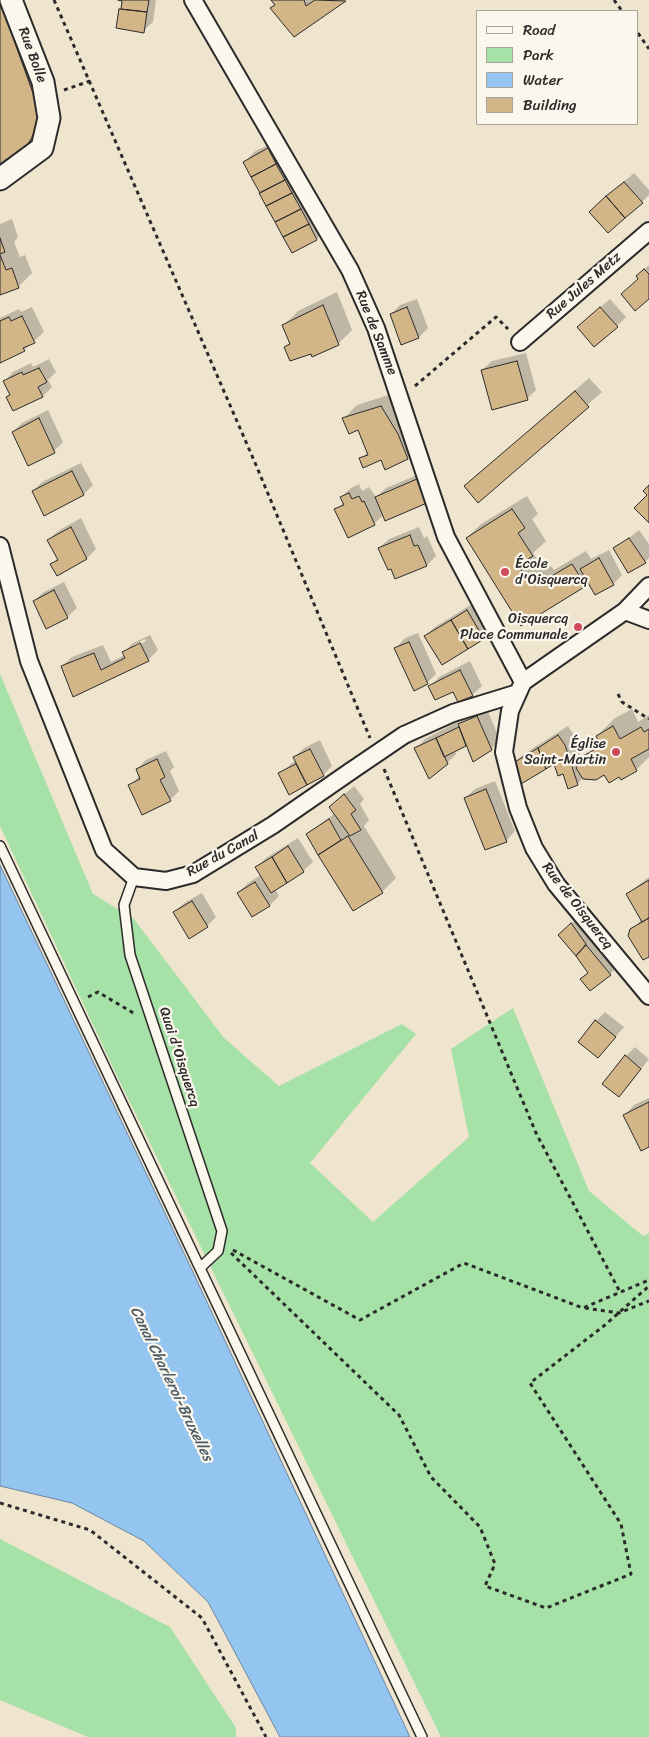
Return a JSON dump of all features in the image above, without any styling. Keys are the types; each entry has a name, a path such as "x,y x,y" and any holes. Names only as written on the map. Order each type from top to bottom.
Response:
{"street":[{"name":"Rue Bolle","path":"0,179 42,148 49,118 43,82 11,0"},
{"name":"Rue de Samme","path":"193,0 350,270 376,328 401,397 446,537 521,688"},
{"name":"Rue Jules Metz","path":"520,342 649,231"},
{"path":"0,546 29,661 104,850 134,877"},
{"name":"Rue du Canal","path":"134,877 166,881 193,874 273,825 404,735 453,713 521,688 625,611 649,586"},
{"path":"625,611 649,620"},
{"name":"Rue de Oisquercq","path":"521,688 510,711 504,752 518,808 534,848 556,884 649,996"}],"lane":[{"path":"0,846 422,1737"},
{"name":"Quai d'Oisquercq","path":"134,877 124,906 130,955 222,1231 221,1244"},
{"path":"201,1267 218,1251 221,1244"}],"path":[{"path":"54,0 252,456 371,739"},
{"path":"639,35 649,50"},
{"path":"45,96 90,82"},
{"path":"401,397 496,317 520,342"},
{"path":"618,694 622,702 649,719"},
{"path":"383,767 536,1133 620,1292"},
{"path":"74,1003 98,992 155,1026"},
{"path":"221,1244 360,1320 464,1263 584,1308 619,1313 649,1302"},
{"path":"221,1244 399,1414 431,1477 480,1526 495,1564 485,1586 546,1608 631,1574 621,1524 530,1383 619,1313 649,1286"},
{"path":"584,1308 649,1280"},
{"path":"0,1503 90,1530 202,1618 266,1737"}],"green space":[{"path":"0,674 93,894 134,919 224,1038 279,1086 402,1024 416,1034 310,1163 373,1222 469,1137 451,1049 513,1008 589,1191 643,1236 649,1233 649,1737 441,1737 117,1076 0,826"},
{"path":"0,1539 170,1627 236,1728 236,1737 88,1737 0,1700"}],"water":[{"name":"Canal Charleroi-Bruxelles","path":"0,865 410,1737 280,1737 208,1602 144,1541 72,1503 0,1486"}],"building":[{"path":"118,0 149,0 147,12 121,9 122,1"},
{"path":"271,0 304,0 306,6 315,0 346,1 294,37 270,8 275,5"},
{"path":"0,1 39,110 40,123 28,144 0,164"},
{"path":"119,9 147,12 144,33 116,28"},
{"path":"268,148 276,164 251,177 243,162"},
{"path":"276,164 285,180 260,193 251,177"},
{"path":"285,180 292,193 266,206 259,193"},
{"path":"624,182 643,203 625,218 606,196"},
{"path":"292,193 301,209 275,222 266,206"},
{"path":"606,196 625,218 608,233 589,212"},
{"path":"301,209 309,224 283,237 275,222"},
{"path":"309,224 317,240 292,253 283,237"},
{"path":"0,238 5,252 0,254"},
{"path":"0,255 6,270 12,268 19,288 0,295"},
{"path":"644,269 649,274 649,299 635,311 621,294 638,279 636,276"},
{"path":"323,305 339,345 312,357 311,354 290,361 284,347 290,344 282,325"},
{"path":"407,307 419,338 401,345 390,314"},
{"path":"600,307 618,327 594,347 577,327"},
{"path":"22,316 35,343 23,348 25,351 0,363 0,321 9,317 11,321"},
{"path":"517,361 528,400 492,410 481,370"},
{"path":"39,368 47,382 38,387 43,397 13,411 6,397 10,395 3,381 22,372 23,375"},
{"path":"575,391 589,407 478,503 464,486"},
{"path":"381,406 398,434 408,459 385,470 381,460 363,468 359,458 368,455 358,430 349,434 342,418"},
{"path":"39,418 55,453 28,466 12,432"},
{"path":"72,471 84,495 44,516 32,491"},
{"path":"417,479 427,503 385,521 375,497"},
{"path":"649,485 649,523 634,508 647,495 643,491"},
{"path":"349,493 352,499 359,496 362,502 364,501 375,525 348,538 334,509 344,505 340,497"},
{"name":"École d'Oisquercq","path":"512,509 525,528 518,533 533,556 518,565 529,583 537,579 540,583 572,564 586,586 521,626 466,538"},
{"path":"71,527 87,559 57,576 50,564 58,560 47,540"},
{"path":"410,535 414,546 418,545 427,566 395,579 391,569 388,570 378,548"},
{"path":"629,538 646,563 628,573 613,548"},
{"path":"599,558 614,585 595,595 580,569"},
{"path":"54,590 68,618 46,629 33,601"},
{"path":"467,610 484,639 468,649 451,620"},
{"path":"451,620 468,649 442,665 424,636"},
{"path":"409,642 428,684 414,691 394,648"},
{"path":"140,643 149,661 73,697 61,666 94,653 101,670 125,658 122,652"},
{"path":"460,670 473,696 458,702 453,692 435,700 428,686"},
{"path":"477,716 492,750 473,762 458,724"},
{"name":"Église Saint-Martin","path":"613,726 620,739 641,727 644,732 649,729 649,749 631,759 637,771 621,780 619,777 609,783 604,775 596,780 583,779 576,768 583,756 601,746 596,736"},
{"path":"459,727 466,746 444,757 436,738"},
{"path":"558,735 565,745 578,785 568,789 563,774 558,776 554,764 546,769 538,748"},
{"path":"436,738 448,764 429,779 414,748"},
{"path":"538,748 546,769 521,784 513,763"},
{"path":"310,749 324,776 307,785 293,757"},
{"path":"157,759 165,777 160,780 171,801 142,815 128,785 140,779 136,769"},
{"path":"296,764 307,785 289,795 278,773"},
{"path":"486,789 507,842 485,850 464,798"},
{"path":"344,794 356,810 351,814 361,830 350,836 329,807"},
{"path":"329,819 341,840 318,855 306,834"},
{"path":"348,836 383,893 353,911 318,855"},
{"path":"288,846 304,872 287,883 272,857"},
{"path":"272,857 287,883 271,893 255,867"},
{"path":"649,880 649,918 642,922 626,894"},
{"path":"255,882 270,906 252,917 237,893"},
{"path":"192,901 208,927 189,939 173,912"},
{"path":"649,918 649,957 643,960 628,936 630,929"},
{"path":"571,923 586,944 576,956 558,935"},
{"path":"586,945 611,975 590,991 580,979 588,973 576,956"},
{"path":"595,1020 616,1037 598,1058 578,1042"},
{"path":"625,1055 641,1069 619,1097 602,1084"},
{"path":"649,1102 649,1147 641,1151 623,1115"}],"place":[{"name":"École d'Oisquercq","path":"505,572"},
{"name":"Oisquercq Place Communale","path":"578,627"},
{"name":"Église Saint-Martin","path":"616,752"}]}
